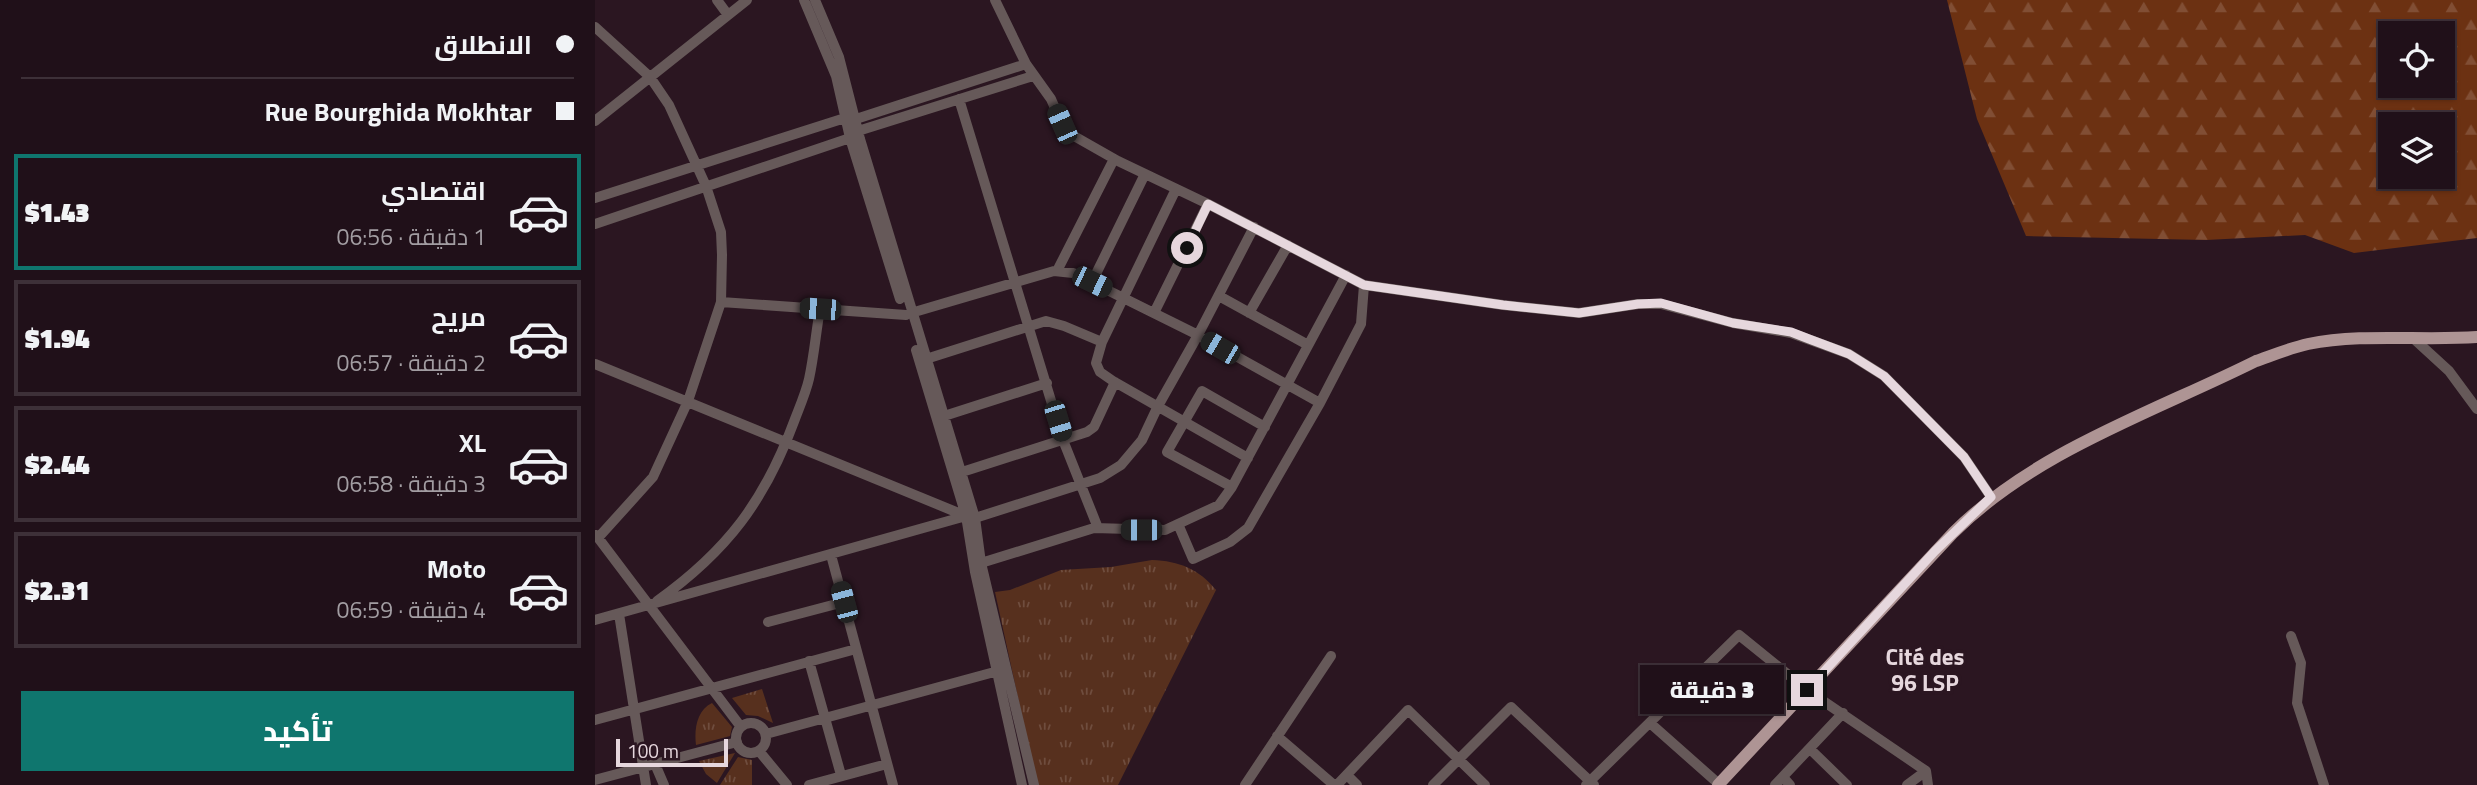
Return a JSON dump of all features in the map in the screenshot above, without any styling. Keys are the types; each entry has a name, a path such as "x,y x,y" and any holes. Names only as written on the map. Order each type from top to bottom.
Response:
{"main road":[{"path":"1719,785 1935,551 1991,497 2064,453 2256,361 2282,352 2324,342 2477,337"}],"street":[{"path":"716,0 727,15"},
{"path":"595,121 747,0"},
{"path":"804,0 829,56 850,118"},
{"path":"815,0 839,57 854,134 971,517 975,572 1022,785"},
{"path":"995,0 1026,64 1051,99 1066,130 1114,159 1254,227 1364,285 1579,313 1661,303 1733,323 1791,332 1849,354 1884,376 1964,457 1991,497"},
{"path":"595,27 650,77 669,105 706,186 721,232 721,302 688,401 653,477 597,536 741,727"},
{"path":"595,198 1026,64"},
{"path":"595,224 854,134 1033,76"},
{"path":"959,99 1063,440 1098,528"},
{"path":"1057,271 1114,159"},
{"path":"1092,282 1145,174"},
{"path":"1176,189 1102,342 1096,363 1100,372 1115,382 1248,458"},
{"path":"1154,313 1208,204"},
{"path":"595,620 971,517 1100,478 1121,465 1142,440 1254,227"},
{"path":"1249,313 1287,245"},
{"path":"721,302 908,314 1057,271 1092,282 1198,335 1320,403"},
{"path":"981,563 1098,528 1165,530 1219,505 1232,487 1346,275"},
{"path":"1178,524 1193,559 1230,542 1248,528 1320,403 1361,324 1364,285"},
{"path":"1219,296 1308,345"},
{"path":"650,605 691,577 729,540 761,495 787,442 809,381 820,309"},
{"path":"908,314 926,359 941,417 962,472 1034,785"},
{"path":"926,359 1046,321 1102,342"},
{"path":"2413,338 2449,371 2477,409"},
{"path":"595,364 971,517"},
{"path":"962,472 1087,432 1094,427 1115,382"},
{"path":"941,417 1047,383"},
{"path":"1232,487 1167,452 1202,391 1265,427"},
{"path":"831,555 893,785"},
{"path":"768,622 844,602"},
{"path":"619,614 646,785"},
{"path":"1433,785 1511,707 1590,784 1739,635 1807,690 1926,771 1928,785"},
{"path":"2291,636 2301,663 2297,703 2324,785"},
{"path":"595,720 856,649"},
{"path":"1245,785 1331,656"},
{"path":"809,661 841,775"},
{"path":"766,734 998,671"},
{"path":"1277,736 1335,785 1408,710 1485,785"},
{"path":"1782,782 1843,713"},
{"path":"755,723 764,729 766,734 765,744 759,751 745,752 737,742 737,734 745,724 755,723"},
{"path":"1650,723 1719,785"},
{"path":"595,780 737,742"},
{"path":"1810,749 1847,785"},
{"path":"759,751 787,785"},
{"path":"655,764 664,785"},
{"path":"809,785 887,764"},
{"path":"1907,785 1926,771"},
{"path":"1346,775 1357,785"}],"green space":[{"path":"1947,0 2477,0 2477,238 2354,253 2305,235 2206,240 2026,236 1977,119"},
{"path":"1152,560 1171,562 1188,568 1203,577 1216,590 1118,785 1037,785 995,592 1010,590 1061,570 1111,567"},
{"path":"762,689 773,723 758,716 746,715 732,698"},
{"path":"712,703 732,727 730,736 696,745 700,715"},
{"path":"735,753 717,783 706,774 699,761"},
{"path":"738,757 752,760 752,785 720,785"}],"district":[{"name":"Cité des 96 LSP","path":"1925,669"}],"route":[{"path":"1187,248 1208,204 1364,285 1579,313 1661,303 1733,323 1791,332 1849,354 1884,376 1964,457 1991,497 1935,551 1807,690"}]}
